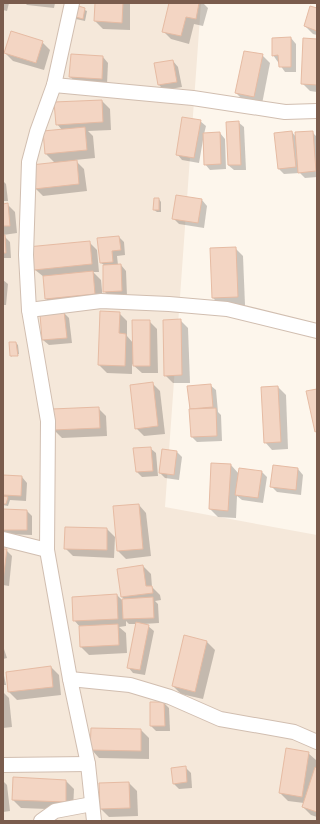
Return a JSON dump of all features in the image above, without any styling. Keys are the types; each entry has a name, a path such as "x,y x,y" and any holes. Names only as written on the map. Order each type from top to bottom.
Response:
{"street":[{"path":"72,3 54,85 37,132 29,162 26,255 29,310 48,421 47,550 70,679 88,764 94,821"},
{"path":"54,85 193,98 285,112 317,111"},
{"path":"29,310 101,301 169,304 227,309 317,331"},
{"path":"3,539 47,550"},
{"path":"70,679 130,685 170,697 220,719 294,732 317,742"},
{"path":"3,765 88,764"},
{"path":"41,821 55,811 92,804"}],"shaded area":[{"path":"3,3 201,3 165,507 317,535 317,821 3,821"}],"building":[{"path":"95,3 123,3 122,23 94,21"},
{"path":"169,3 199,3 196,19 186,17 181,36 162,32"},
{"path":"75,5 85,8 83,19 72,16"},
{"path":"310,6 317,8 317,31 304,26"},
{"path":"11,31 43,41 36,63 4,53"},
{"path":"291,37 291,67 279,67 278,55 272,56 272,38"},
{"path":"303,38 317,39 317,85 301,84"},
{"path":"244,51 263,54 254,97 235,93"},
{"path":"71,54 103,56 102,79 69,77"},
{"path":"173,60 177,82 158,85 154,63"},
{"path":"102,100 103,122 56,125 54,102"},
{"path":"182,117 201,120 194,158 176,155"},
{"path":"239,121 241,165 228,165 226,122"},
{"path":"85,127 87,150 45,154 43,131"},
{"path":"292,131 296,167 278,169 274,133"},
{"path":"313,131 316,171 298,173 295,132"},
{"path":"220,132 221,164 204,165 203,133"},
{"path":"77,160 79,184 34,189 31,165"},
{"path":"176,195 202,199 198,223 172,219"},
{"path":"154,198 159,198 159,210 153,210"},
{"path":"8,203 10,226 3,226 3,204"},
{"path":"3,235 5,235 6,253 3,253"},
{"path":"119,236 121,250 112,251 113,262 100,263 97,238"},
{"path":"90,241 92,264 34,270 27,247"},
{"path":"236,247 238,297 212,298 210,248"},
{"path":"121,264 122,291 103,292 103,265"},
{"path":"93,271 95,294 45,299 43,276"},
{"path":"64,311 67,338 42,340 40,314"},
{"path":"100,311 120,312 119,333 126,334 125,366 98,365"},
{"path":"181,319 182,375 164,376 163,320"},
{"path":"132,320 150,320 150,366 133,366"},
{"path":"9,342 16,342 18,356 10,356"},
{"path":"153,382 158,426 135,429 130,385"},
{"path":"211,384 213,407 190,409 187,386"},
{"path":"278,386 281,442 264,443 261,387"},
{"path":"317,389 317,431 315,432 306,391"},
{"path":"99,407 100,428 53,430 52,409"},
{"path":"216,408 217,436 191,437 189,409"},
{"path":"151,447 153,471 136,472 133,448"},
{"path":"162,449 177,451 174,475 159,473"},
{"path":"211,463 231,464 228,511 209,509"},
{"path":"273,465 298,468 296,490 270,487"},
{"path":"239,468 262,471 258,498 235,495"},
{"path":"3,475 22,476 21,496 3,495"},
{"path":"3,496 8,497 6,504 3,504"},
{"path":"139,504 143,549 117,551 113,506"},
{"path":"3,509 27,510 27,530 3,530"},
{"path":"65,527 107,528 107,550 64,549"},
{"path":"3,549 7,549 3,581"},
{"path":"143,565 146,586 152,586 153,593 121,597 117,569"},
{"path":"117,594 118,619 73,621 72,597"},
{"path":"153,597 154,618 123,619 122,599"},
{"path":"136,622 149,625 140,670 127,668"},
{"path":"118,624 119,645 80,647 79,626"},
{"path":"184,635 207,641 195,692 172,686"},
{"path":"51,666 53,687 8,692 6,672"},
{"path":"150,702 164,702 165,726 150,726"},
{"path":"91,728 141,729 141,751 90,750"},
{"path":"286,748 309,752 302,797 279,793"},
{"path":"186,766 187,782 173,784 171,768"},
{"path":"315,767 317,768 317,812 302,807"},
{"path":"13,777 66,780 66,802 12,800"},
{"path":"129,782 130,808 100,809 99,783"}]}
